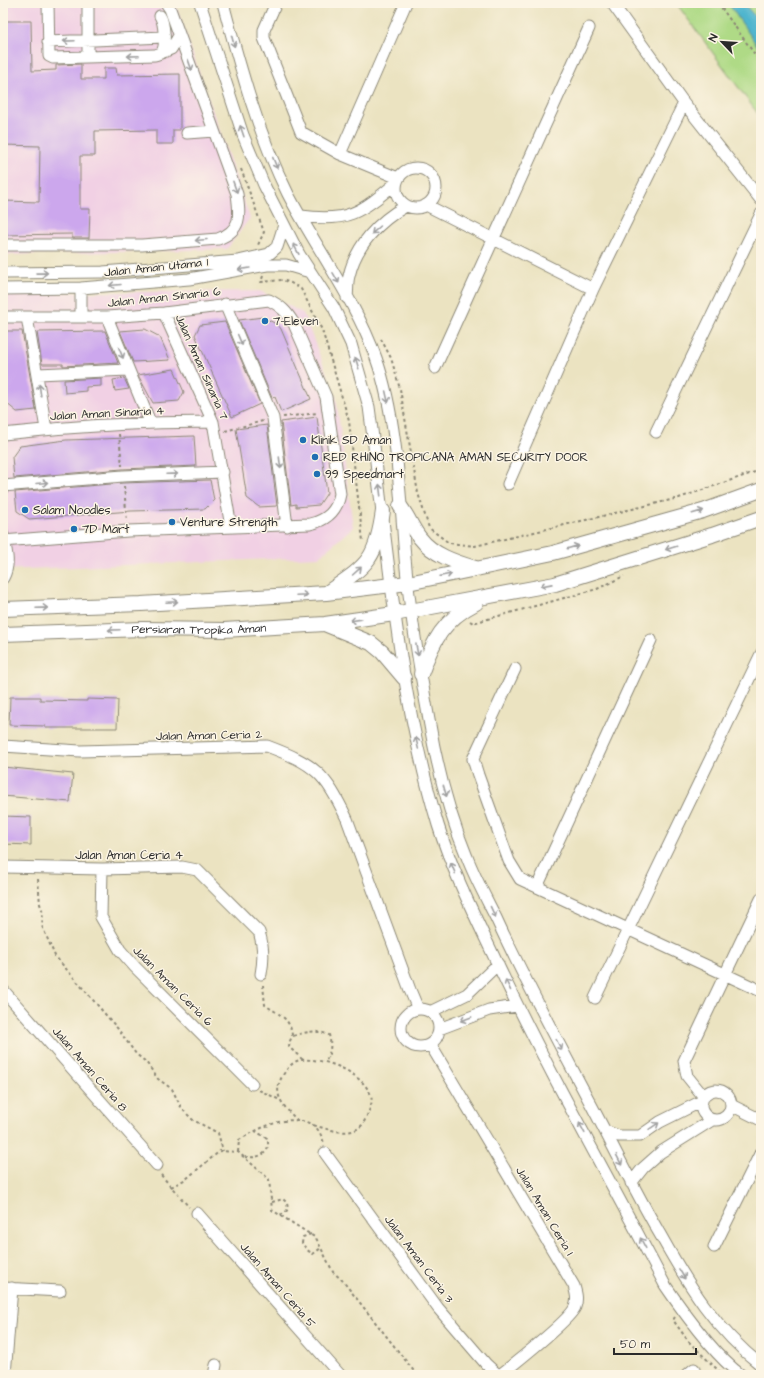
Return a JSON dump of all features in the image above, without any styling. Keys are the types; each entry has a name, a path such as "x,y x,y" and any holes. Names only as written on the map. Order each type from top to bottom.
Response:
{"main road":[{"name":"Persiaran Tropika Aman","path":"3,609 141,604 326,593 408,583 553,553 703,511 761,490"},
{"path":"400,506 419,537 429,548 454,561 476,568"},
{"path":"326,593 357,572 365,563 377,543 383,511"},
{"name":"Persiaran Tropika Aman","path":"3,634 142,629 224,630 325,624 394,614 555,584 712,535 761,518"},
{"path":"421,674 433,643 449,621 488,596"},
{"path":"325,624 371,643 382,652 404,678"}],"street":[{"path":"48,3 49,56 53,58 155,56 171,48 179,36"},
{"path":"88,3 88,57"},
{"path":"3,245 142,244 218,238 228,235 236,227 239,218 237,194 170,9 166,3"},
{"path":"200,3 243,135 264,185 284,226 310,272 334,308 351,344 364,385 369,407 383,511 394,614 413,728 439,826 452,867 518,1006 665,1285 710,1344 741,1375"},
{"path":"223,3 240,65 262,130 281,178 366,333 377,359 388,402 410,611 421,674 440,774 468,860 540,1010 631,1183 698,1299 724,1331 761,1365"},
{"path":"276,3 264,30 264,38 301,132 340,154 397,181"},
{"path":"340,154 406,3"},
{"path":"612,3 684,103 761,200"},
{"path":"160,16 163,21 164,37 164,48 161,53"},
{"path":"435,368 494,241 589,28"},
{"path":"48,42 164,37"},
{"path":"508,484 593,289 684,103"},
{"path":"187,133 214,131"},
{"path":"301,216 340,218 355,213 371,204 410,168 421,168 430,173 436,188 434,198 426,206 416,208 406,206 398,199 397,181"},
{"path":"347,298 348,277 356,255 368,237 394,213 406,206"},
{"path":"426,206 593,289"},
{"path":"656,432 761,214"},
{"name":"Jalan Aman Utama 1","path":"3,273 103,272 188,266 265,256 277,247 284,226"},
{"name":"Jalan Aman Utama 1","path":"3,289 81,288 189,279 267,265 286,265 310,272"},
{"path":"64,272 81,288 81,316"},
{"path":"81,288 103,272"},
{"name":"Jalan Aman Sinaria 6","path":"3,317 107,317 164,313 225,304 269,300 278,305 288,313 294,324 326,397 340,494 338,503 326,519 310,524 290,526"},
{"path":"3,578 7,570 8,555 3,539 128,531 290,526 273,418 225,304"},
{"name":"Jalan Aman Sinaria 7","path":"164,313 213,422 223,472 231,527"},
{"path":"28,316 46,429"},
{"path":"107,317 150,422"},
{"path":"38,374 128,370"},
{"name":"Jalan Aman Sinaria 4","path":"3,434 46,429 150,422 213,422"},
{"path":"3,486 123,476 223,472"},
{"path":"537,887 651,640"},
{"path":"595,998 761,654"},
{"path":"515,669 474,759 478,775 509,861 520,879 726,973 761,991"},
{"name":"Jalan Aman Ceria 2","path":"3,746 80,751 266,746 309,764 318,772 335,794 347,820 418,1009"},
{"name":"Jalan Aman Ceria 4","path":"3,867 102,870 182,866 197,870 259,932 263,946 264,960 261,974"},
{"name":"Jalan Aman Ceria 6","path":"102,870 101,917 120,950 252,1084"},
{"path":"712,1120 708,1118 702,1110 703,1098 687,1076 684,1061 761,899"},
{"path":"430,1012 467,994 498,964"},
{"name":"Jalan Aman Ceria 8","path":"3,990 157,1165"},
{"path":"438,1029 489,1010 518,1006"},
{"path":"418,1009 430,1012 438,1022 438,1029 434,1040 430,1044 418,1046 407,1041 403,1036 401,1024 403,1019 407,1014 418,1009"},
{"name":"Jalan Aman Ceria 1","path":"430,1044 574,1286 577,1298 575,1308 564,1320 499,1375"},
{"path":"605,1131 619,1136 640,1136 660,1122 703,1098 712,1091 721,1092 728,1097 731,1105 728,1114 725,1117 712,1120 661,1152 643,1168 631,1183"},
{"path":"731,1105 761,1120"},
{"path":"714,1247 761,1152"},
{"name":"Jalan Aman Ceria 3","path":"325,1153 438,1308 486,1364 499,1375"},
{"name":"Jalan Aman Ceria 5","path":"197,1213 340,1375"},
{"path":"5,1375 7,1288 60,1291"}],"path":[{"path":"718,3 761,63"},
{"path":"450,543 475,546 679,498 761,470"},
{"path":"38,868 40,904 43,912 42,926 55,956 118,1029 136,1054 146,1062 158,1079 172,1089 182,1109 193,1120 218,1133 223,1151"},
{"path":"261,974 265,1005 283,1015 289,1023 292,1036 289,1048 303,1060"},
{"path":"292,1036 308,1031 322,1032 329,1035 331,1045 330,1053 325,1063"},
{"path":"238,1152 239,1140 255,1131 283,1121 298,1121 329,1130 350,1132 363,1124 372,1104 372,1096 365,1084 356,1076 325,1063 303,1060 296,1061 288,1068 281,1078 278,1086 278,1094 298,1121"},
{"path":"252,1084 263,1093 281,1100"},
{"path":"313,1125 318,1130 324,1143 325,1153"},
{"path":"244,1157 265,1154 268,1149 267,1138 255,1131"},
{"path":"171,1187 186,1179 220,1151 238,1152 252,1166 269,1179 272,1210 316,1238 333,1272 342,1280 417,1375"},
{"path":"157,1165 162,1177 184,1203 197,1213"},
{"path":"272,1202 283,1199 287,1203 288,1209 285,1213 278,1215"},
{"path":"311,1234 303,1237 302,1243 306,1250 313,1254 322,1248"}],"shaded area":[{"path":"3,3 175,3 250,218 227,249 3,255"},
{"path":"260,291 303,313 336,397 353,527 319,557 3,570 3,293"}],"green space":[{"path":"676,3 761,3 761,118"}],"water":[{"path":"728,3 743,3 761,23 761,51"}],"building":[{"path":"3,21 31,21 32,71 56,70 56,65 81,64 81,79 104,79 104,68 116,68 117,75 180,74 180,130 173,130 173,144 156,144 156,130 95,131 95,156 80,156 80,209 90,209 89,238 72,238 72,234 3,235 3,201 39,202 40,146 3,145"},
{"path":"263,317 278,325 281,329 311,399 281,412 275,397 272,398 239,320"},
{"path":"225,322 260,404 232,417 195,335 200,325"},
{"path":"145,329 160,337 170,360 133,362 120,331"},
{"path":"7,331 22,331 36,410 17,412 5,402 3,383 3,336"},
{"path":"105,331 118,363 63,366 63,364 42,364 37,332"},
{"path":"174,369 184,392 179,401 153,403 138,375"},
{"path":"101,378 101,386 86,387 86,391 65,393 64,380"},
{"path":"124,378 129,389 115,391 113,380"},
{"path":"317,417 327,493 319,505 296,507 296,504 291,505 281,422"},
{"path":"267,425 277,506 259,507 247,498 236,429"},
{"path":"194,436 196,466 122,469 14,478 12,457 20,446 66,440"},
{"path":"210,480 214,500 205,509 131,511 29,519 17,511 15,492 123,483"},
{"path":"10,697 40,697 40,700 118,700 117,728 45,728 45,726 9,725"},
{"path":"3,767 73,774 70,802 3,796"},
{"path":"3,816 31,817 31,845 3,844"}],"place":[{"name":"7-Eleven","path":"265,321"},
{"name":"Klinik SD Aman","path":"303,440"},
{"name":"RED RHINO TROPICANA AMAN SECURITY DOOR","path":"315,457"},
{"name":"99 Speedmart","path":"317,474"},
{"name":"Salam Noodles","path":"25,510"},
{"name":"Venture Strength","path":"172,522"},
{"name":"7D Mart","path":"74,529"}]}
